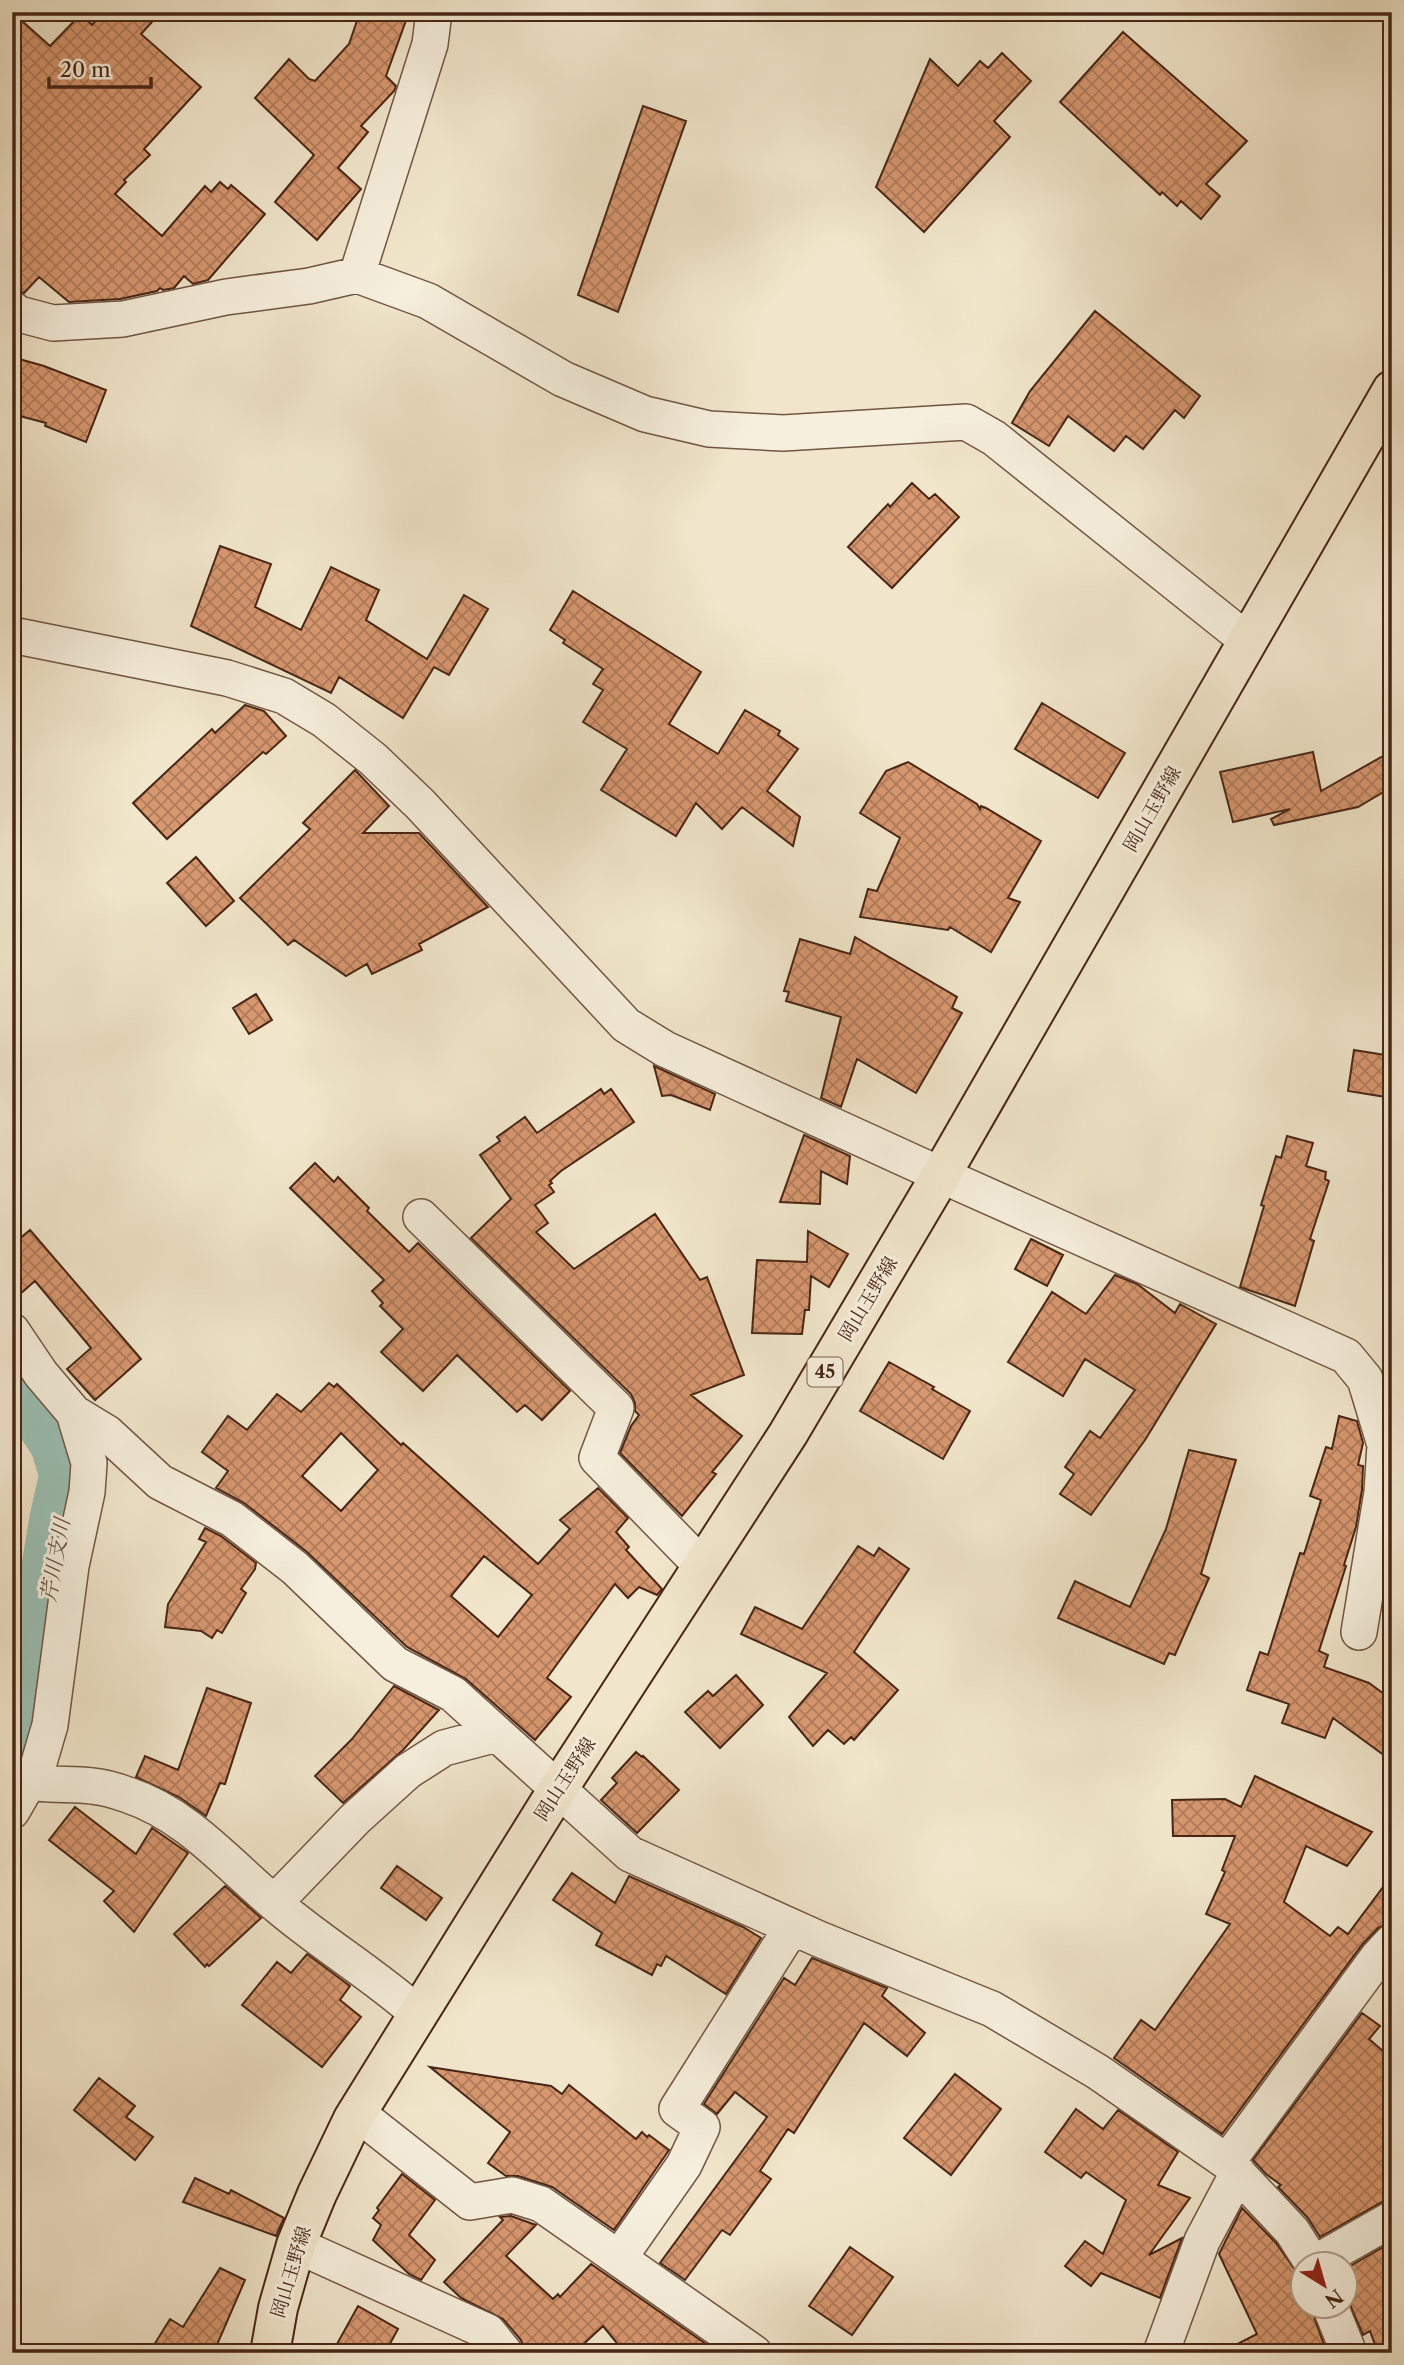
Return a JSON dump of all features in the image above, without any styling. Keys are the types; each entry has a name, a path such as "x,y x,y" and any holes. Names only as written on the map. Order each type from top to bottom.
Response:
{"main road":[{"name":"岡山玉野線","path":"270,2353 278,2308 296,2245 317,2194 357,2113 558,1789 788,1434 941,1175 1392,390"}],"street":[{"path":"356,275 430,44 434,12"},
{"path":"12,309 19,314 54,323 123,319 356,275 428,301 563,379 645,414 709,429 783,433 967,422 994,438 1248,641"},
{"path":"12,635 227,678 284,696 324,720 373,759 420,804 626,1025 665,1049 1346,1356 1364,1379 1385,1445 1387,1494 1359,1632"},
{"path":"421,1217 615,1408 597,1458 702,1566"},
{"path":"12,1331 41,1374 74,1413 107,1433 160,1482 232,1519 295,1568 395,1664 453,1694 630,1854 792,1927 992,2009 1098,2072 1232,2168 1292,2231 1304,2250"},
{"path":"18,1787 38,1766 50,1725 71,1566 87,1492 89,1463 74,1413"},
{"path":"274,1903 355,1819 408,1771 444,1748 497,1734"},
{"path":"18,1787 93,1786 130,1795 173,1816 214,1847 274,1903 389,1988 417,2014"},
{"path":"619,2258 684,2165 702,2127 677,2109 792,1927"},
{"path":"1161,2353 1232,2168 1378,1957 1392,1942"},
{"path":"357,2113 470,2202 512,2195 541,2204 754,2353"},
{"path":"1336,2250 1392,2219"},
{"path":"296,2245 488,2332 505,2353"},
{"path":"1336,2320 1349,2353"}],"green space":[{"path":"620,12 901,12 877,21"}],"building":[{"path":"12,12 50,46 81,14 92,25 103,12 161,12 141,34 201,87 144,149 150,155 124,180 126,182 115,194 162,236 205,186 211,192 220,182 228,189 231,185 265,214 208,280 193,284 184,276 174,288 160,288 120,299 69,302 39,277 24,293 12,289"},
{"path":"360,12 409,12 386,76 396,86 361,126 368,132 338,168 361,189 317,240 275,202 314,155 255,98 289,59 309,79 315,81 349,44"},
{"path":"1123,32 1247,141 1206,184 1220,196 1201,219 1181,201 1177,206 1162,192 1160,195 1060,102"},
{"path":"1002,53 1031,81 994,121 1010,137 924,232 876,187 930,59 958,86 980,61 988,68"},
{"path":"643,106 686,121 618,312 578,295"},
{"path":"1095,311 1200,396 1184,418 1175,410 1143,449 1126,436 1114,451 1068,416 1049,446 1012,423 1030,391"},
{"path":"12,357 44,366 106,390 86,442 45,426 46,423 12,414"},
{"path":"912,483 929,499 935,494 959,517 892,588 848,547 888,504 890,507"},
{"path":"220,546 271,564 255,607 301,630 331,567 379,590 366,620 427,659 464,595 488,609 449,675 434,667 403,718 339,677 331,693 191,626"},
{"path":"573,591 701,672 669,724 718,754 745,710 780,731 778,735 798,749 767,791 800,817 793,846 742,807 722,829 696,803 676,836 601,790 627,749 583,722 603,690 593,684 603,669 563,643 565,640 550,630"},
{"path":"1042,703 1125,753 1098,798 1015,749"},
{"path":"245,705 264,711 286,736 266,754 263,752 167,839 133,803 212,729 215,733"},
{"path":"1392,751 1392,787 1358,807 1274,825 1271,819 1290,809 1233,822 1220,772 1313,752 1321,791"},
{"path":"908,762 977,804 980,809 981,806 986,808 1041,841 1008,898 1020,902 991,952 950,927 948,930 860,917 868,889 877,891 900,838 860,813 886,771"},
{"path":"355,770 389,806 363,833 419,833 488,907 419,944 422,950 372,974 367,964 346,976 294,940 288,945 240,898 310,829 303,823"},
{"path":"196,857 234,901 206,926 167,883"},
{"path":"855,937 957,997 952,1008 962,1013 916,1093 857,1059 841,1107 821,1098 841,1017 786,1001 789,992 784,991 800,939 850,954"},
{"path":"256,994 272,1020 249,1034 233,1008"},
{"path":"1354,1050 1392,1056 1392,1098 1348,1091"},
{"path":"654,1066 715,1094 710,1110 671,1095 662,1096"},
{"path":"601,1089 604,1094 611,1089 634,1122 550,1181 552,1183 549,1185 554,1192 535,1205 548,1223 536,1232 574,1269 655,1214 700,1280 707,1277 744,1375 691,1395 742,1436 712,1472 716,1474 682,1516 620,1453 631,1426 639,1415 635,1411 631,1394 471,1238 511,1199 480,1155 500,1141 497,1137 525,1117 537,1133"},
{"path":"804,1135 850,1156 847,1184 821,1171 820,1204 780,1202"},
{"path":"1287,1136 1313,1143 1306,1166 1326,1172 1325,1179 1329,1181 1310,1239 1314,1241 1295,1306 1240,1287 1276,1156 1281,1158"},
{"path":"315,1163 334,1182 338,1177 369,1208 367,1211 409,1252 418,1243 570,1391 542,1420 525,1405 517,1412 457,1355 423,1391 381,1352 403,1329 380,1306 383,1303 372,1291 384,1280 290,1188"},
{"path":"30,1230 141,1359 95,1400 67,1369 91,1348 35,1281 12,1301 12,1245"},
{"path":"808,1231 848,1254 829,1287 811,1276 809,1310 805,1310 802,1334 752,1333 757,1260 807,1262"},
{"path":"1031,1239 1063,1255 1047,1286 1015,1269"},
{"path":"1115,1275 1137,1284 1175,1313 1180,1304 1216,1324 1145,1440 1091,1515 1060,1494 1074,1474 1065,1467 1090,1431 1100,1438 1135,1390 1085,1359 1063,1396 1008,1362 1052,1292 1086,1314"},
{"path":"889,1362 970,1411 943,1459 860,1411"},
{"path":"329,1383 334,1387 337,1384 401,1445 403,1443 538,1564 570,1529 560,1520 598,1488 628,1518 616,1532 629,1547 626,1550 662,1589 657,1595 639,1587 628,1598 615,1584 547,1678 571,1697 535,1740 466,1679 407,1647 307,1552 244,1503 216,1488 228,1471 202,1452 228,1416 247,1430 277,1394 301,1412","holes":["341,1433 378,1470 341,1511 302,1476","484,1556 532,1595 498,1637 451,1596"]},
{"path":"1339,1416 1357,1421 1363,1443 1358,1465 1363,1466 1362,1490 1356,1527 1344,1565 1346,1566 1319,1651 1328,1655 1324,1667 1369,1683 1392,1700 1392,1761 1333,1718 1325,1738 1282,1723 1289,1704 1247,1690 1260,1652 1268,1655 1300,1553 1304,1554 1321,1500 1310,1496 1326,1447 1332,1449"},
{"path":"1189,1450 1236,1460 1201,1574 1209,1578 1175,1655 1169,1653 1164,1664 1058,1618 1075,1581 1130,1607 1166,1529"},
{"path":"205,1528 221,1536 256,1563 255,1569 241,1589 246,1593 222,1633 217,1630 212,1638 201,1631 165,1627 168,1604 206,1542 199,1539"},
{"path":"858,1546 874,1556 879,1548 909,1569 854,1652 898,1690 854,1740 851,1737 844,1744 828,1730 813,1746 789,1717 827,1673 741,1634 755,1607 802,1629"},
{"path":"736,1675 763,1705 720,1748 685,1712 708,1691 713,1696"},
{"path":"394,1686 439,1710 403,1750 343,1803 315,1776 352,1739"},
{"path":"207,1688 251,1703 225,1784 220,1783 206,1816 179,1797 136,1777 145,1756 178,1770"},
{"path":"636,1752 679,1790 637,1833 601,1800 617,1783 612,1778"},
{"path":"1255,1776 1372,1832 1347,1866 1306,1846 1284,1902 1330,1936 1338,1927 1348,1934 1392,1875 1392,1922 1378,1928 1362,1945 1222,2134 1114,2058 1141,2020 1155,2030 1230,1924 1206,1914 1225,1872 1222,1870 1235,1836 1173,1836 1172,1800 1225,1799 1241,1807"},
{"path":"75,1807 136,1854 152,1828 188,1853 134,1932 104,1901 114,1891 49,1840"},
{"path":"397,1866 442,1898 426,1920 381,1888"},
{"path":"572,1873 615,1903 629,1876 743,1927 761,1938 726,1994 666,1956 661,1966 657,1964 652,1975 596,1945 602,1933 553,1900"},
{"path":"225,1886 261,1918 205,1967 174,1934"},
{"path":"307,1954 350,1986 340,2000 361,2017 322,2067 242,2005 277,1962 291,1973"},
{"path":"812,1958 887,1988 882,1996 925,2033 907,2056 864,2023 794,2133 788,2129 760,2171 771,2179 730,2235 722,2230 685,2280 660,2263 767,2117 735,2092 717,2114 704,2104 784,1978 795,1985"},
{"path":"1362,2013 1380,2026 1369,2039 1392,2059 1392,2199 1320,2237 1307,2217 1278,2187 1281,2185 1253,2160"},
{"path":"430,2067 551,2086 562,2094 569,2085 636,2139 642,2132 669,2150 614,2230 552,2187 518,2176 506,2176 488,2163 510,2132"},
{"path":"955,2074 1001,2109 951,2175 904,2138"},
{"path":"99,2078 135,2106 126,2117 153,2137 135,2160 74,2110"},
{"path":"1076,2109 1103,2129 1118,2110 1178,2152 1158,2185 1190,2198 1149,2255 1182,2238 1160,2298 1101,2273 1091,2286 1065,2266 1085,2241 1103,2254 1126,2200 1086,2172 1081,2178 1045,2152"},
{"path":"402,2174 435,2200 409,2235 435,2260 421,2280 409,2274 373,2240 381,2225 373,2218 379,2210 377,2208"},
{"path":"195,2178 229,2194 231,2190 284,2218 276,2236 183,2202"},
{"path":"1242,2208 1276,2243 1288,2260 1288,2320 1315,2320 1327,2353 1220,2353 1257,2334 1219,2254"},
{"path":"511,2216 536,2225 506,2256 553,2299 558,2294 560,2297 591,2264 719,2353 625,2353 603,2326 574,2353 525,2353 521,2340 503,2319 461,2298 444,2282 503,2220 500,2217"},
{"path":"1392,2242 1392,2353 1378,2353 1370,2331 1363,2335 1357,2320 1358,2262"},
{"path":"850,2247 893,2277 852,2335 809,2306"},
{"path":"220,2268 245,2280 216,2347 225,2353 149,2353 170,2319 183,2327"},
{"path":"358,2306 398,2329 385,2353 332,2353"}],"waterway":[{"name":"芹川支川","path":"12,1369 60,1442 70,1475 31,1693 19,1750 12,1764"}]}
